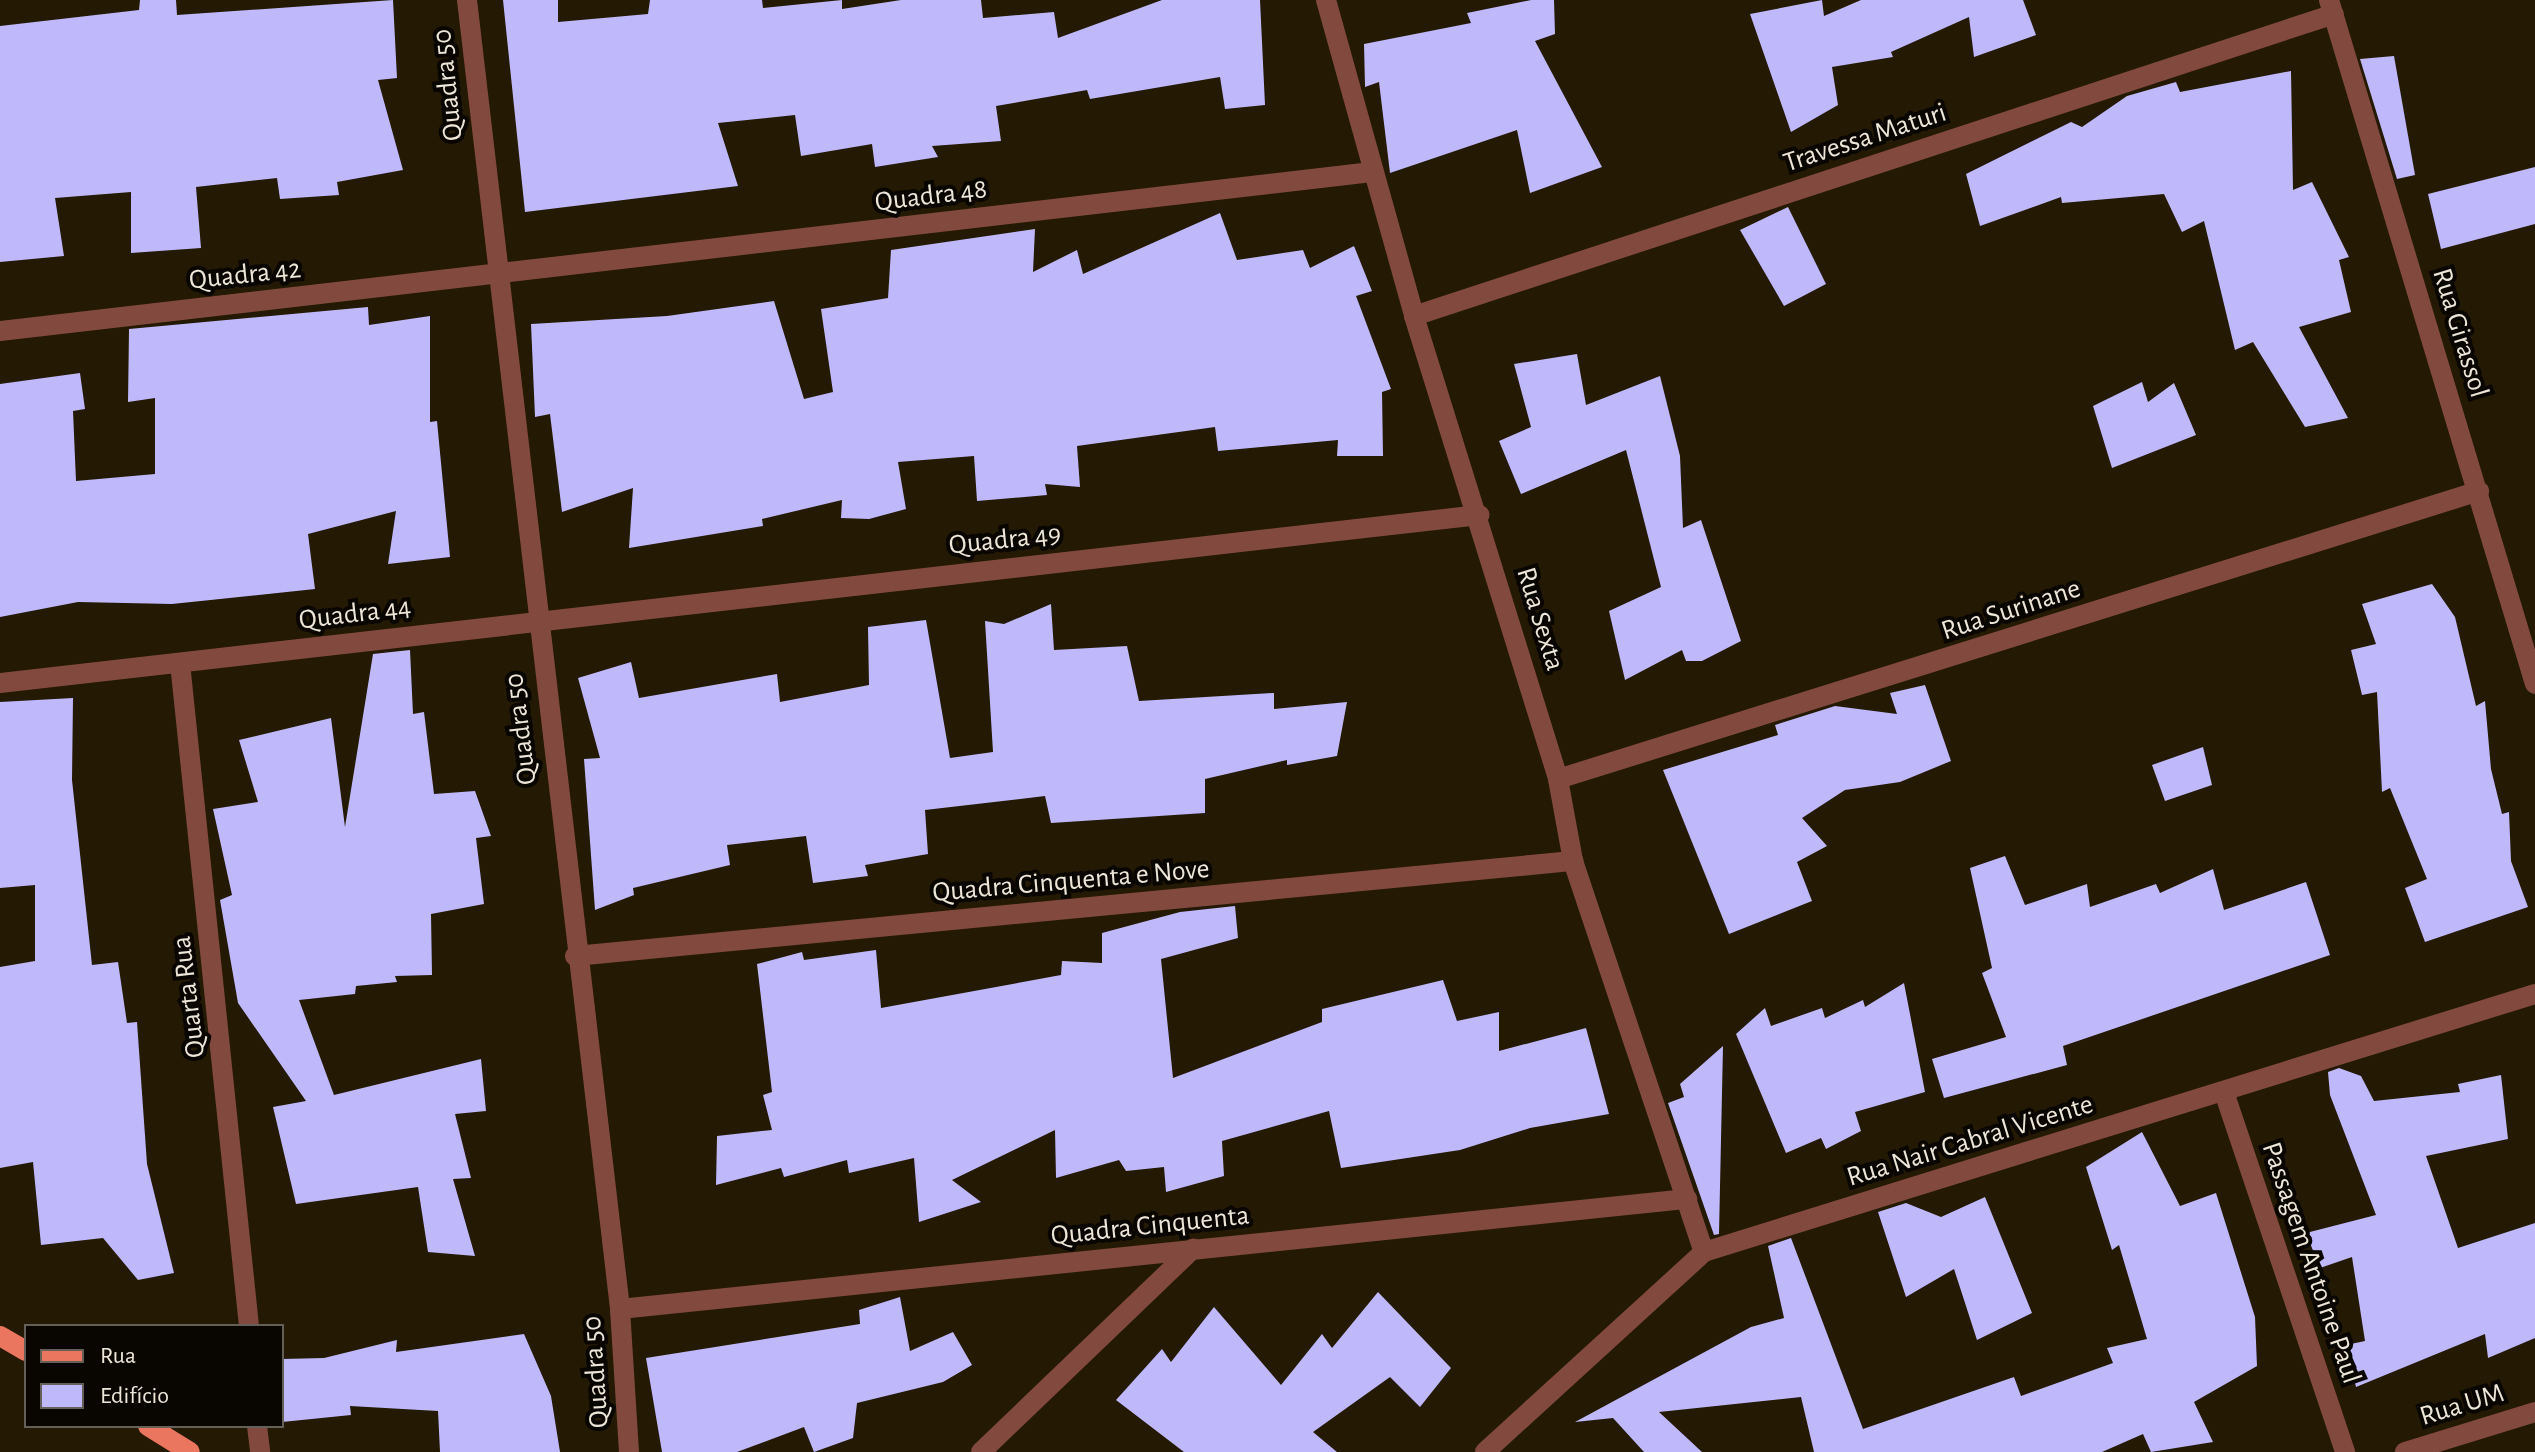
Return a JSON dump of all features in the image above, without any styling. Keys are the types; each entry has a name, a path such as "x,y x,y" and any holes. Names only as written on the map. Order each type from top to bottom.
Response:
{"main road":[{"path":"0,1336 24,1350"},
{"path":"151,1428 190,1452"}],"street":[{"name":"Quadra 50","path":"467,0 575,956 620,1309 629,1452"},
{"name":"Rua Sexta","path":"1326,0 1414,316 1479,515 1558,779 1573,861 1704,1252"},
{"name":"Travessa Maturi","path":"1414,316 2331,7"},
{"name":"Rua Girassol","path":"2331,7 2535,684"},
{"name":"Quadra 48","path":"496,275 1372,172"},
{"name":"Quadra 42","path":"0,331 496,275"},
{"name":"Rua Surinane","path":"1558,779 2479,491"},
{"name":"Quadra 49","path":"537,621 1479,515"},
{"name":"Quadra 44","path":"0,683 537,621"},
{"name":"Quarta Rua","path":"180,663 249,1324"},
{"name":"Quadra Cinquenta e Nove","path":"575,956 1573,861"},
{"name":"Rua Nair Cabral Vicente","path":"1485,1452 1704,1252 2535,994"},
{"name":"Passagem Antoine Paul","path":"2224,1092 2345,1452"},
{"name":"Quadra Cinquenta","path":"620,1309 1687,1199"},
{"path":"981,1452 1193,1249"},
{"name":"Rua UM","path":"2405,1452 2535,1412"},
{"path":"257,1428 260,1452"}],"building":[{"path":"140,0 176,0 177,15 393,0 397,78 378,80 403,170 337,182 339,195 280,199 277,178 196,187 201,248 131,253 131,192 55,198 64,256 0,262 0,26 139,10"},
{"path":"503,0 558,0 558,22 648,14 650,0 762,0 763,8 842,0 842,9 901,0 981,0 983,18 1054,12 1058,38 1162,0 1260,0 1265,105 1225,109 1220,77 1090,99 1087,90 996,106 1001,141 932,146 938,157 875,167 872,144 801,156 795,115 718,123 738,186 525,212"},
{"path":"1531,0 1554,0 1555,34 1535,41 1602,167 1530,193 1517,130 1390,173 1379,82 1365,87 1364,44 1471,23 1467,13"},
{"path":"1822,0 1824,16 1861,0 2023,0 2036,35 1974,57 1969,17 1891,52 1893,57 1832,67 1838,105 1791,132 1750,14"},
{"path":"2394,56 2415,175 2397,179 2360,59"},
{"path":"2291,71 2293,190 2312,182 2349,257 2339,260 2351,312 2299,327 2348,418 2305,427 2253,342 2235,350 2204,221 2182,232 2164,194 2062,203 2061,197 1980,226 1966,174 2071,122 2082,127 2127,96 2176,82 2180,92"},
{"path":"2535,167 2535,224 2441,249 2428,194"},
{"path":"1788,207 1826,284 1784,306 1740,230"},
{"path":"1220,213 1237,260 1303,250 1310,268 1354,246 1372,291 1356,296 1391,389 1382,392 1383,456 1337,456 1338,440 1218,451 1215,427 1077,446 1080,487 1045,484 1047,495 977,501 974,456 898,462 906,509 869,519 841,518 842,500 762,519 763,526 629,548 633,488 562,512 550,414 535,417 531,324 667,316 774,301 804,399 833,392 821,309 888,298 891,250 1035,229 1033,272 1077,250 1083,274"},
{"path":"368,307 369,325 430,316 430,422 437,421 450,557 388,564 396,511 308,534 315,589 172,604 78,602 0,617 0,384 80,373 85,409 73,411 76,481 155,474 155,398 128,402 129,329"},
{"path":"1577,354 1586,405 1660,376 1680,456 1683,528 1701,520 1741,641 1702,661 1686,661 1682,650 1625,680 1609,611 1661,587 1626,450 1521,494 1499,441 1531,427 1514,364"},
{"path":"2142,382 2148,402 2174,383 2196,435 2112,468 2093,406"},
{"path":"2432,584 2455,617 2476,706 2485,701 2491,769 2502,814 2509,812 2511,861 2528,907 2425,942 2405,888 2427,879 2390,788 2382,792 2377,692 2362,695 2351,650 2376,644 2362,604"},
{"path":"1051,604 1054,650 1127,646 1139,701 1274,693 1274,709 1347,702 1337,756 1287,765 1287,760 1205,779 1205,813 1051,823 1045,796 925,810 928,854 865,865 868,876 813,883 806,836 727,845 730,865 633,888 634,895 595,910 584,759 600,758 578,678 631,662 639,698 777,674 780,702 869,685 868,627 926,620 950,758 993,752 985,621 1004,624"},
{"path":"410,650 413,714 424,712 434,794 475,791 491,836 476,838 484,904 431,914 432,975 395,976 397,982 356,986 355,994 299,1000 334,1095 481,1059 486,1111 455,1114 471,1178 453,1179 475,1256 428,1252 418,1187 296,1204 273,1107 306,1101 238,1003 220,900 232,895 213,809 258,802 239,740 331,718 345,827 373,654"},
{"path":"1925,685 1951,761 1900,782 1845,790 1802,818 1827,846 1797,862 1812,901 1729,934 1663,770 1778,735 1775,725 1835,706 1897,714 1890,693"},
{"path":"73,698 72,780 92,965 118,962 127,1023 137,1022 147,1164 174,1273 138,1280 103,1238 41,1245 33,1162 0,1168 0,967 35,961 35,885 0,888 0,702"},
{"path":"2203,747 2212,785 2165,801 2152,765"},
{"path":"2005,856 2025,905 2087,884 2090,907 2156,884 2160,893 2213,869 2224,910 2306,882 2330,955 2063,1046 2067,1065 1944,1098 1932,1059 2006,1037 1982,973 1992,968 1970,868"},
{"path":"1235,906 1238,938 1161,959 1173,1078 1322,1022 1322,1009 1443,980 1457,1021 1499,1012 1499,1051 1586,1028 1609,1114 1530,1128 1460,1150 1341,1168 1329,1111 1222,1141 1224,1176 1166,1192 1164,1167 1126,1171 1119,1160 1056,1178 1055,1130 952,1180 981,1202 919,1222 914,1158 849,1173 847,1160 784,1177 781,1168 716,1185 717,1136 772,1130 763,1095 772,1092 757,964 802,952 804,960 876,950 881,1008 1061,975 1062,961 1102,963 1102,933 1180,912"},
{"path":"1904,983 1925,1092 1855,1112 1861,1131 1826,1149 1821,1138 1786,1153 1736,1034 1765,1008 1771,1026 1822,1008 1825,1018 1863,1000 1865,1007"},
{"path":"1723,1046 1719,1234 1714,1235 1668,1103 1684,1097 1680,1084"},
{"path":"2339,1068 2361,1076 2374,1101 2460,1092 2458,1084 2501,1075 2508,1139 2426,1156 2458,1248 2535,1223 2535,1338 2488,1358 2485,1334 2356,1387 2346,1345 2365,1341 2352,1257 2320,1268 2306,1233 2376,1215 2330,1095 2328,1072"},
{"path":"2142,1132 2180,1206 2216,1193 2255,1317 2257,1366 2194,1402 2213,1442 2151,1452 2143,1434 2102,1452 1814,1452 1801,1397 1659,1412 1702,1452 1644,1452 1613,1418 1575,1422 1751,1327 1784,1318 1768,1246 1791,1238 1863,1429 2014,1377 2021,1396 2113,1363 2107,1348 2147,1339 2119,1245 2112,1250 2086,1167"},
{"path":"1985,1197 2032,1313 1977,1340 1954,1269 1906,1297 1878,1212 1906,1203 1941,1217"},
{"path":"1378,1292 1451,1368 1420,1407 1390,1377 1313,1432 1337,1452 1184,1452 1116,1400 1162,1349 1171,1362 1214,1307 1281,1385 1322,1334 1332,1348"},
{"path":"900,1297 910,1351 953,1332 972,1365 943,1382 857,1403 853,1438 814,1452 804,1427 737,1452 662,1452 646,1358 860,1324 859,1310"},
{"path":"524,1334 551,1396 560,1452 440,1452 438,1411 350,1406 351,1415 284,1422 284,1359 324,1358 397,1340 396,1352"}]}
